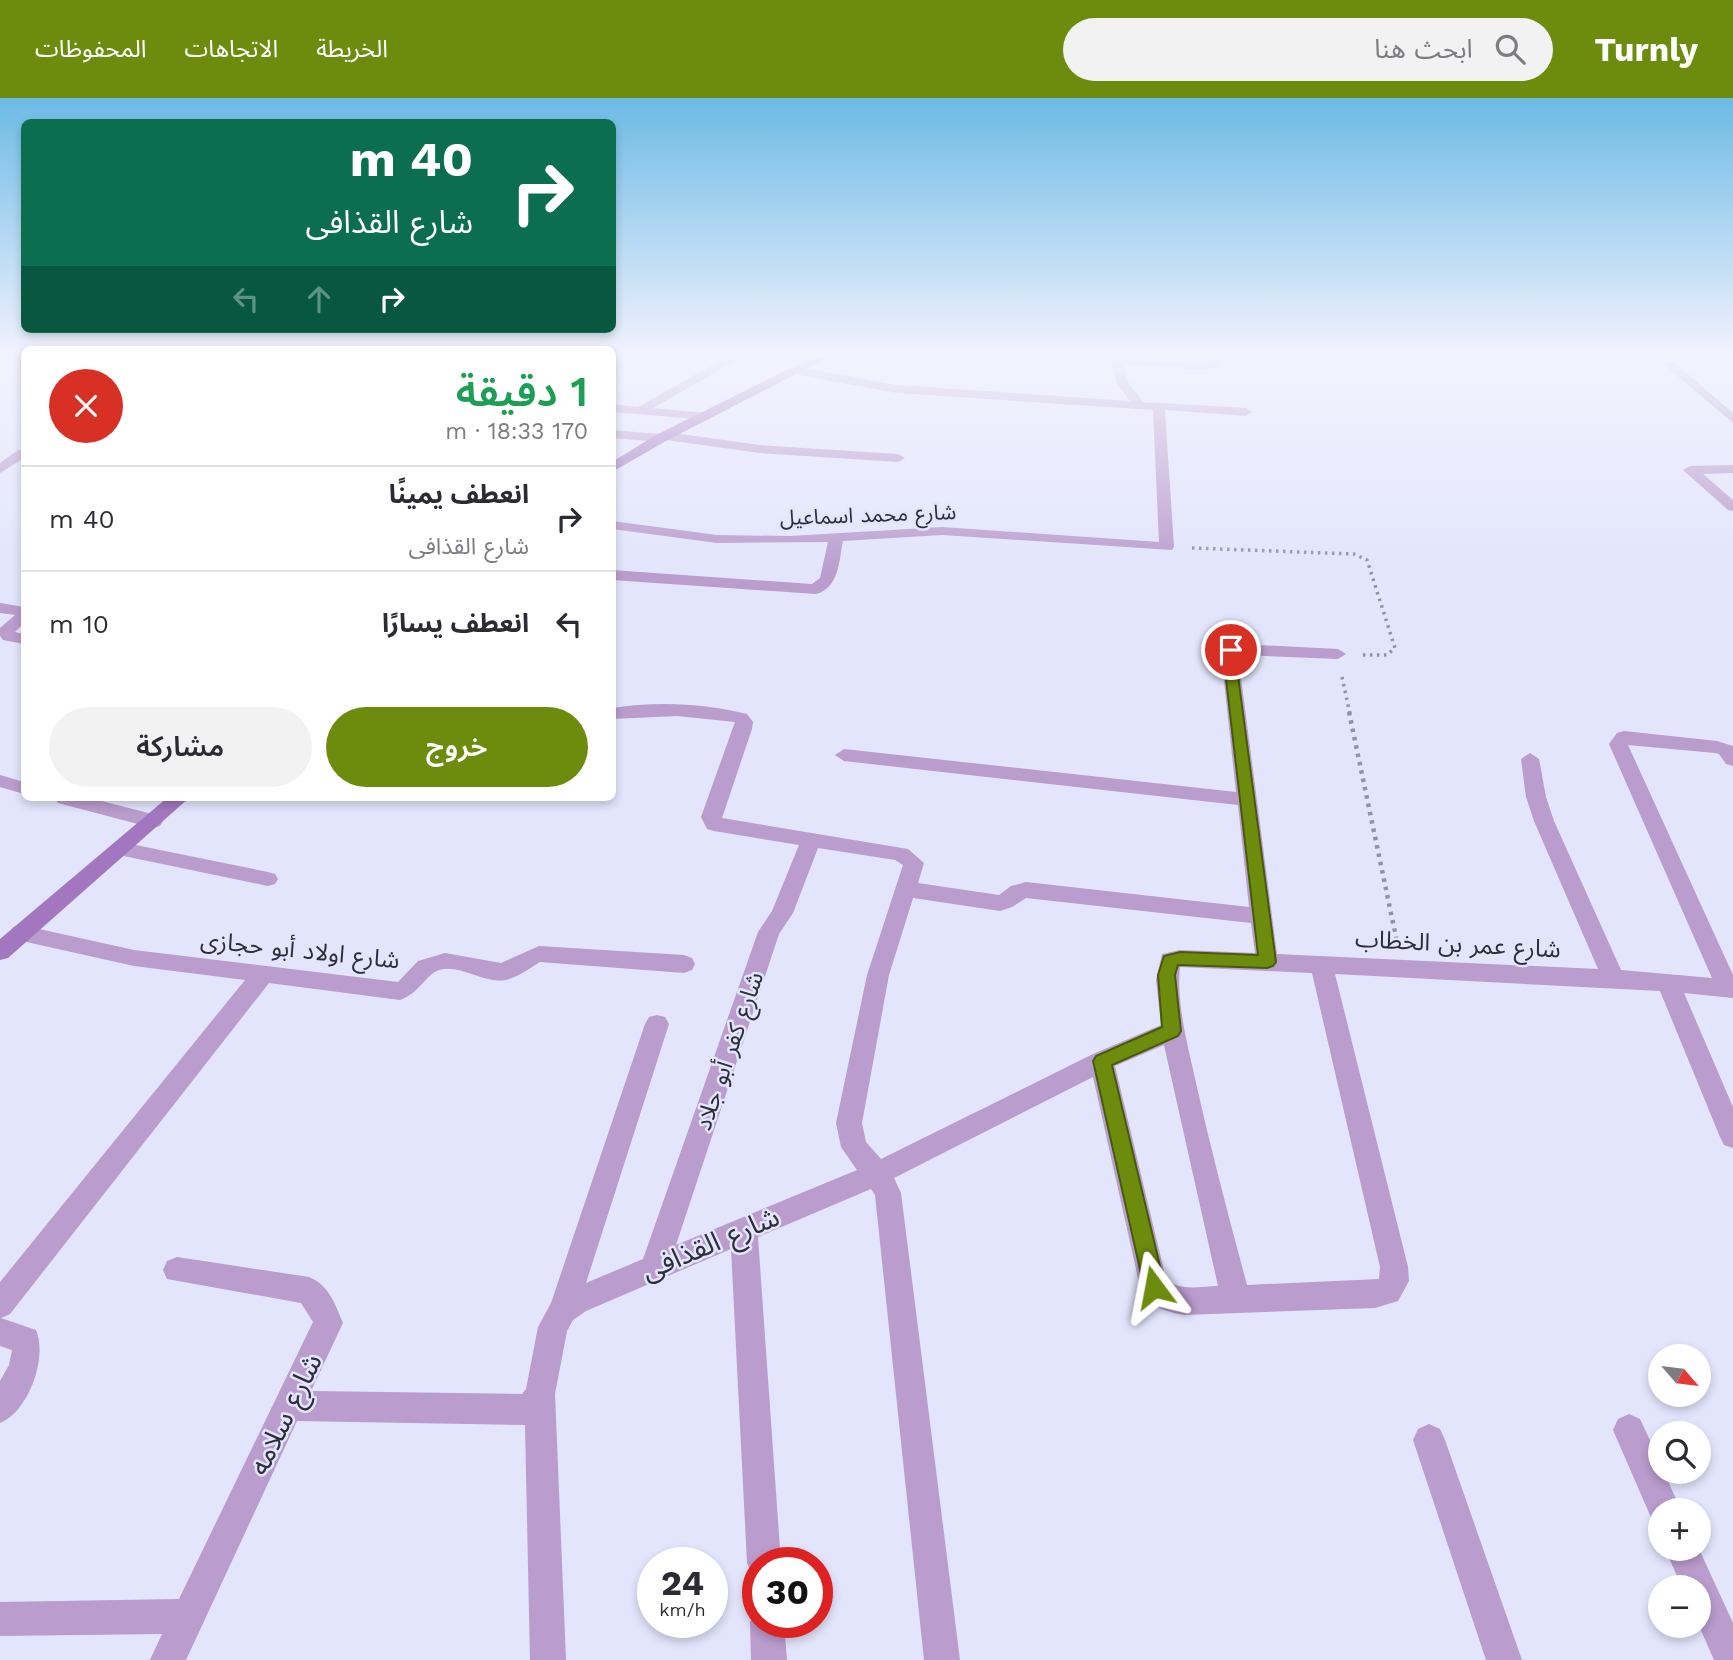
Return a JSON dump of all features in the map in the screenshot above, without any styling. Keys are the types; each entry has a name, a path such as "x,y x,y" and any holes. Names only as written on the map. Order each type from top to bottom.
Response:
{"street":[{"path":"616,466 677,430"},
{"path":"1160,430 1167,547"},
{"path":"616,433 760,449 898,457"},
{"path":"0,452 21,453"},
{"path":"0,469 21,455"},
{"path":"1733,469 1690,470 1733,508"},
{"name":"شارع محمد اسماعيل","path":"616,526 717,539 790,540 942,531 1167,547"},
{"path":"616,575 816,589 827,580 836,537"},
{"path":"0,608 21,612"},
{"path":"21,617 5,632 21,638"},
{"path":"1267,962 1229,653 1238,649 1338,654"},
{"path":"616,713 635,711 719,713 741,718 744,722 743,729 711,817 719,826 901,854 914,863 878,975 849,1123 854,1147 877,1174 888,1193 942,1660"},
{"path":"1730,989 1618,744 1624,737 1717,747 1726,750 1733,760"},
{"path":"844,755 1249,800"},
{"path":"1530,759 1536,797 1544,821 1613,978"},
{"path":"0,781 21,787"},
{"path":"76,801 153,821"},
{"path":"0,952 176,801"},
{"name":"شارع كفر أبو جلاد","path":"655,1266 769,932 782,913 811,840"},
{"path":"121,849 268,879"},
{"path":"905,889 1000,903 1009,901 1017,892 1026,890 1261,916"},
{"name":"شارع اولاد أبو حجازى","path":"22,933 134,958 262,976 400,991 411,984 424,968 438,962 499,973 514,969 528,958 539,954 684,964"},
{"name":"شارع عمر بن الخطاب","path":"1172,1031 1166,975 1168,963 1180,958 1613,978 1730,989"},
{"path":"1102,1061 1154,1287 1166,1298 1176,1301 1375,1294 1388,1291 1395,1281 1321,964"},
{"path":"0,1304 262,976"},
{"path":"1668,982 1733,1138"},
{"path":"548,1660 540,1394 553,1327 563,1310 657,1024"},
{"path":"1172,1031 1236,1299"},
{"name":"شارع القذافى","path":"563,1310 576,1301 655,1266 877,1174 1102,1061 1172,1031"},
{"path":"744,1228 763,1547"},
{"name":"شارع سلامه","path":"168,1660 328,1322 321,1305 309,1291 177,1270"},
{"path":"0,1332 26,1340 29,1353 24,1368 0,1408"},
{"path":"289,1406 521,1411 536,1402 540,1394"},
{"path":"1629,1430 1660,1498"},
{"path":"1429,1440 1504,1660"},
{"path":"1687,1561 1732,1660"},
{"path":"0,1619 188,1616"},
{"path":"768,1638 769,1660"}],"path":[{"path":"1167,547 1362,557 1372,571 1395,648 1387,655 1338,654 1402,968"}],"route":[{"path":"1154,1287 1102,1061 1172,1031 1166,975 1170,961 1180,958 1267,962 1229,653 1231,650"}]}
